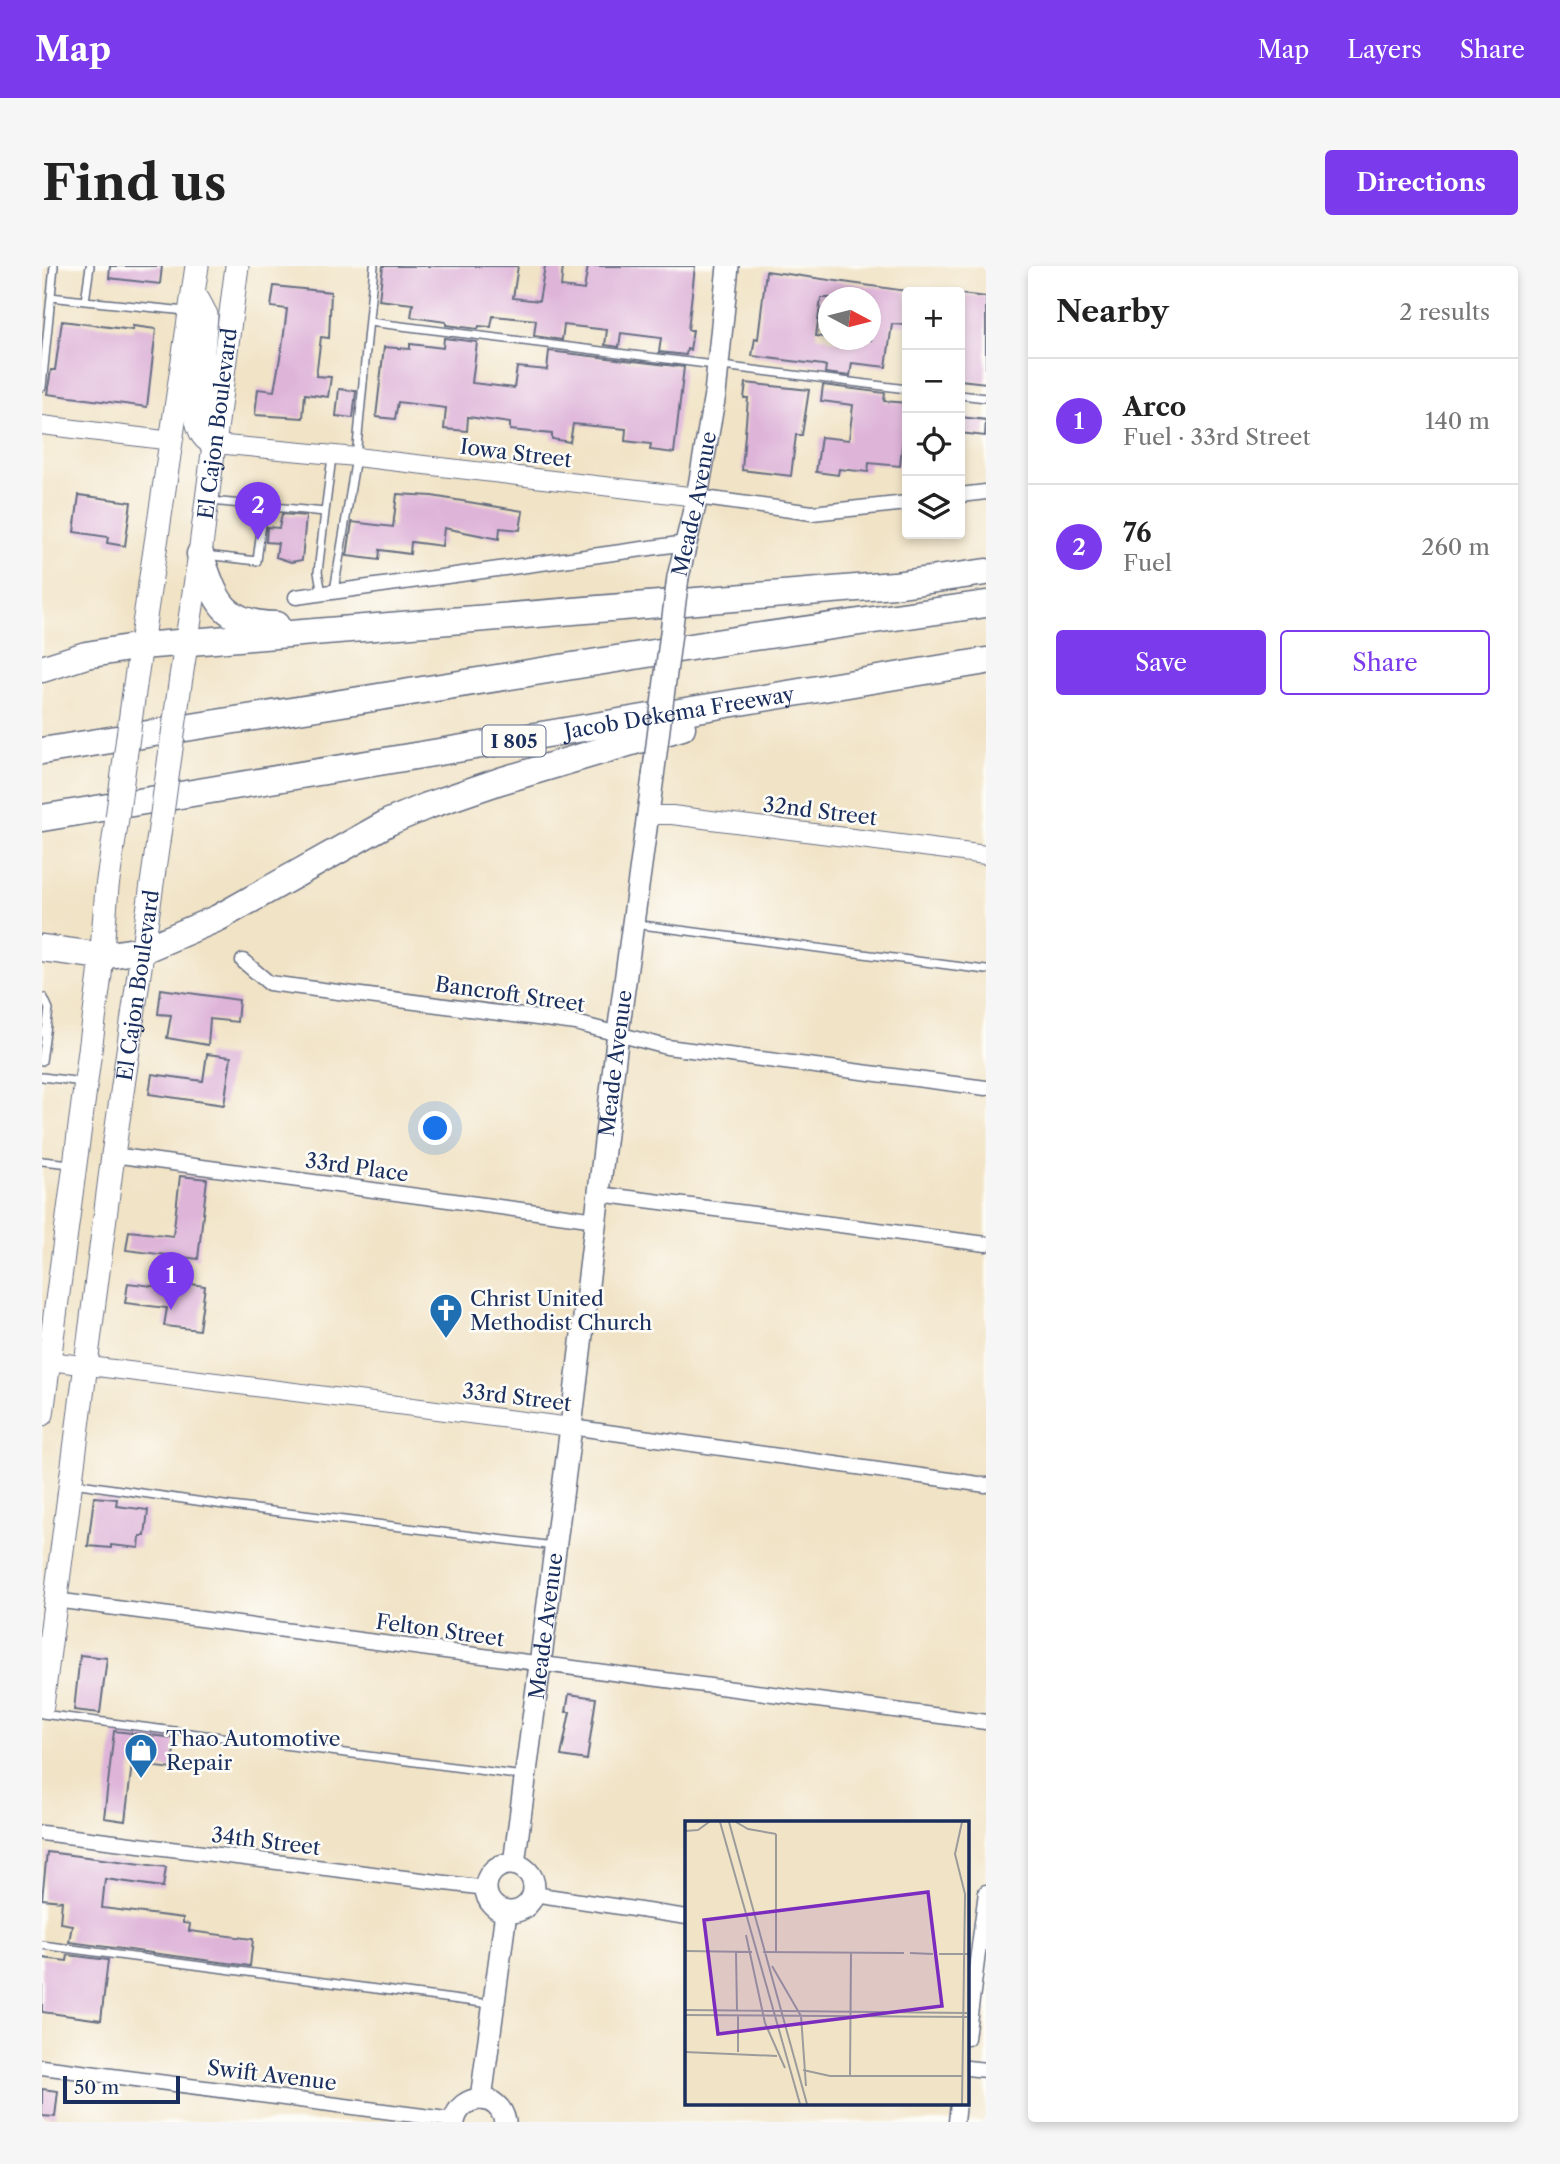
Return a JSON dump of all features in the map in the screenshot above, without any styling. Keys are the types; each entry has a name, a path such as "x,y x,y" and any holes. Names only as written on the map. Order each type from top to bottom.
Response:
{"highway":[{"path":"200,554 216,597 226,611 243,621 266,625 376,628"},
{"path":"42,669 86,655 141,646 894,585 986,572"},
{"path":"42,751 747,638 986,604"},
{"name":"Jacob Dekema Freeway","path":"42,818 986,661"},
{"path":"42,948 102,956 143,950 218,918 389,822 427,806 500,781 808,691"}],"main road":[{"name":"El Cajon Boulevard","path":"42,1414 46,1361 102,956 104,909 112,849 197,266"},
{"name":"El Cajon Boulevard","path":"42,1705 113,1156 200,554 237,266"},
{"name":"Meade Avenue","path":"514,1864 678,577 697,497 719,366 728,266"},
{"path":"192,301 206,315 197,421 200,433 207,441 215,444"},
{"path":"505,1864 514,1864 528,1872 532,1880 533,1894 524,1907 506,1912 491,1903 486,1888 491,1873 505,1864"},
{"path":"481,2099 506,1912"},
{"path":"454,2121 460,2107 467,2102 481,2099 492,2102 499,2108 505,2122"}],"street":[{"path":"42,425 172,441"},
{"name":"Iowa Street","path":"215,444 356,457 812,513 902,504"},
{"path":"965,494 986,492"},
{"path":"296,597 685,543"},
{"name":"32nd Street","path":"647,816 672,815 986,855"},
{"name":"Bancroft Street","path":"243,961 268,983 576,1023 667,1047 986,1088"},
{"name":"33rd Place","path":"113,1156 596,1220"},
{"path":"599,1194 986,1244"},
{"name":"33rd Street","path":"46,1361 571,1427 986,1485"},
{"name":"Felton Street","path":"55,1600 986,1722"},
{"name":"34th Street","path":"42,1833 486,1888"},
{"path":"968,2022 972,1958 986,1892"},
{"path":"533,1894 685,1917"},
{"name":"Swift Avenue","path":"42,2067 454,2121"},
{"path":"968,2068 986,2070"}],"lane":[{"path":"42,387 54,266"},
{"path":"85,301 90,266"},
{"path":"328,593 356,457 374,266"},
{"path":"42,282 52,284"},
{"path":"51,297 85,301 192,301"},
{"path":"369,322 902,387"},
{"path":"965,396 986,398"},
{"path":"328,593 318,572 332,456"},
{"path":"207,500 324,512"},
{"path":"200,554 257,561 264,506"},
{"path":"633,924 986,970"},
{"path":"42,1061 49,1009 44,998"},
{"path":"42,1077 86,1082"},
{"path":"42,1161 75,1164"},
{"path":"70,1482 231,1506 554,1546"},
{"path":"42,1714 525,1776"},
{"path":"42,1945 494,2004"}],"building":[{"path":"110,266 162,266 160,284 109,278"},
{"path":"383,266 518,266 513,298 539,301 545,266 563,266 561,287 584,290 588,266 695,266 688,330 693,330 690,350 687,349 686,355 659,352 661,338 621,333 619,347 605,345 607,330 564,325 562,340 534,336 536,320 493,316 491,327 479,326 478,329 411,317 413,304 379,300"},
{"path":"766,271 879,287 818,287 818,350 881,350 881,287 902,290 902,325 892,324 886,367 852,363 850,376 825,373 826,366 823,365 752,356 755,338 758,339"},
{"path":"274,286 331,292 329,338 321,337 316,376 331,377 328,397 305,394 303,418 255,415 258,389 274,391 283,341 287,309 271,307"},
{"path":"965,295 986,297 986,383 965,381"},
{"path":"62,321 133,330 133,326 156,329 147,407 47,394 51,370 55,370"},
{"path":"444,338 477,342 472,383 514,388 517,367 547,370 549,351 684,367 674,453 650,450 651,444 625,441 626,429 573,424 570,442 552,439 552,434 510,430 510,423 468,417 467,431 444,429 446,408 398,402 395,419 376,417 384,347 410,349 410,344 443,348"},
{"path":"746,383 809,390 802,435 796,435 791,476 742,470 748,398 744,398"},
{"path":"823,385 885,393 884,401 902,403 900,466 869,463 868,472 839,469 838,475 816,472 821,437 849,440 853,405 821,401"},
{"path":"339,389 356,391 353,418 336,416"},
{"path":"965,418 986,420 985,436 965,434"},
{"path":"397,494 432,496 523,511 520,530 500,528 499,539 444,528 442,546 411,542 410,554 380,550 379,560 347,556 352,522 393,527"},
{"path":"79,495 131,502 125,546 107,543 108,537 74,532"},
{"path":"282,514 306,516 302,560 291,562 276,557 278,543 266,542 267,527 279,528"},
{"path":"161,989 239,1000 237,1022 210,1019 208,1045 167,1038 171,1015 158,1014"},
{"path":"207,1054 231,1057 224,1105 149,1094 152,1074 203,1081"},
{"path":"180,1176 207,1179 198,1259 126,1250 129,1231 173,1236"},
{"path":"170,1281 205,1286 199,1330 164,1326 167,1308 125,1303 128,1283 169,1288"},
{"path":"94,1497 117,1499 116,1506 148,1510 145,1536 140,1536 139,1548 88,1546"},
{"path":"80,1655 107,1658 100,1713 74,1710"},
{"path":"569,1694 596,1698 587,1760 561,1756 570,1712 566,1712"},
{"path":"114,1731 175,1738 172,1769 132,1764 125,1821 104,1818"},
{"path":"47,1852 166,1867 163,1887 105,1879 102,1908 183,1918 183,1923 190,1924 189,1931 253,1939 250,1966 69,1942 72,1925 60,1923 62,1901 42,1899"},
{"path":"68,1955 108,1960 101,2020 42,2012 42,1958 67,1961"},
{"path":"42,2089 58,2091 55,2117 42,2116"}],"place":[{"name":"76","path":"258,540"},
{"name":"Arco","path":"171,1310"},
{"name":"Christ United Methodist Church","path":"446,1340"},
{"name":"Thao Automotive Repair","path":"141,1780"}]}
